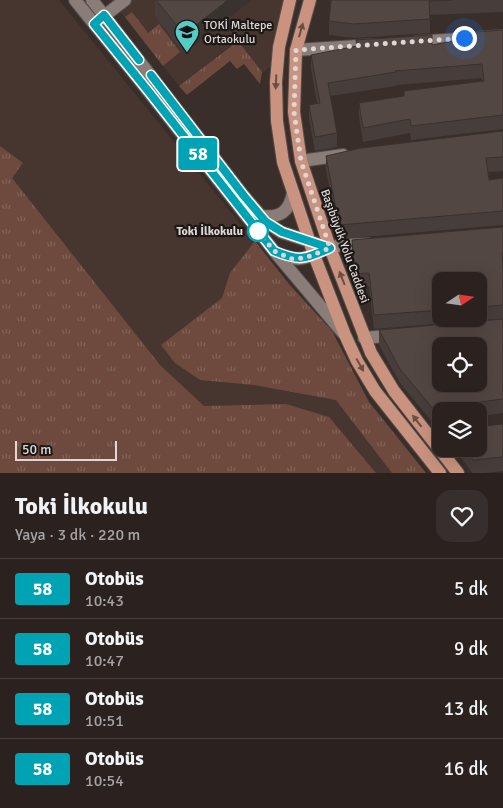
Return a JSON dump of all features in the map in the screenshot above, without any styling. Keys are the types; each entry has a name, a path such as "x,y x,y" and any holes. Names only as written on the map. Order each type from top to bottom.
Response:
{"main road":[{"path":"290,0 279,47 276,82 277,121 283,162 314,256 357,361 375,391 440,473"},
{"name":"Başıbüyük Yolu Caddesi","path":"310,0 296,50 294,112 301,161 330,248 364,338 394,391 432,431"},
{"name":"Başıbüyük Yolu Caddesi","path":"449,457 458,473"}],"street":[{"path":"75,0 274,251 345,335"},
{"path":"92,0 266,222 282,232 330,248"},
{"path":"94,24 125,0"},
{"path":"407,43 503,36"},
{"path":"296,50 387,44"},
{"path":"301,161 357,154"},
{"path":"262,216 272,217 284,211 291,204 293,193"},
{"path":"274,251 292,259 314,256 330,248 376,244"},
{"path":"364,338 408,334"}],"shaded area":[{"path":"0,0 59,0 289,284 332,331 369,402 424,473 0,473"},
{"name":"TOKİ Maltepe Ortaokulu","path":"111,0 286,0 270,67 261,74 237,41 179,86"}],"green space":[{"path":"132,12 148,33 159,24 180,52 163,66 125,17"},
{"path":"238,41 262,72 260,84 244,64 237,69 230,61 187,95 179,86"},
{"path":"0,146 23,163 12,178 160,365 204,406 286,404 329,417 376,473 0,473"},
{"path":"255,241 289,284 332,331 369,402 426,473 392,473 336,400 254,385 200,380 175,363 161,345 222,298 230,273"}],"building":[{"path":"156,0 228,0 186,33 184,30 182,32"},
{"path":"331,0 452,0 429,1 430,19 354,24 329,21"},
{"path":"503,30 503,115 411,126 410,119 363,128 359,103 404,96 404,91 484,81 482,64 395,71 328,83 337,133 315,137 309,105 320,103 311,55 357,46 356,40 432,35 432,45 475,37 475,32"},
{"path":"503,131 503,157 486,158 489,180 503,178 503,211 339,225 326,156 361,148"},
{"path":"503,227 503,305 488,306 488,272 432,272 432,311 374,315 369,273 355,274 352,240"},
{"path":"503,319 503,399 479,402 432,402 432,407 400,369 379,330 432,325 432,328 488,328 488,320"},
{"path":"503,424 503,457 473,460 471,457 487,457 487,426"}],"bus line":[{"name":"58","path":"139,60 104,15 94,24 274,251 292,259 314,256 330,248 298,239 266,222 151,75"}],"place":[{"name":"TOKİ Maltepe Ortaokulu","path":"187,53"},
{"name":"Toki İlkokulu","path":"258,231"}],"route":[{"path":"258,231 274,251 292,259 314,256 330,248 301,161 294,112 296,50 464,38"}]}
